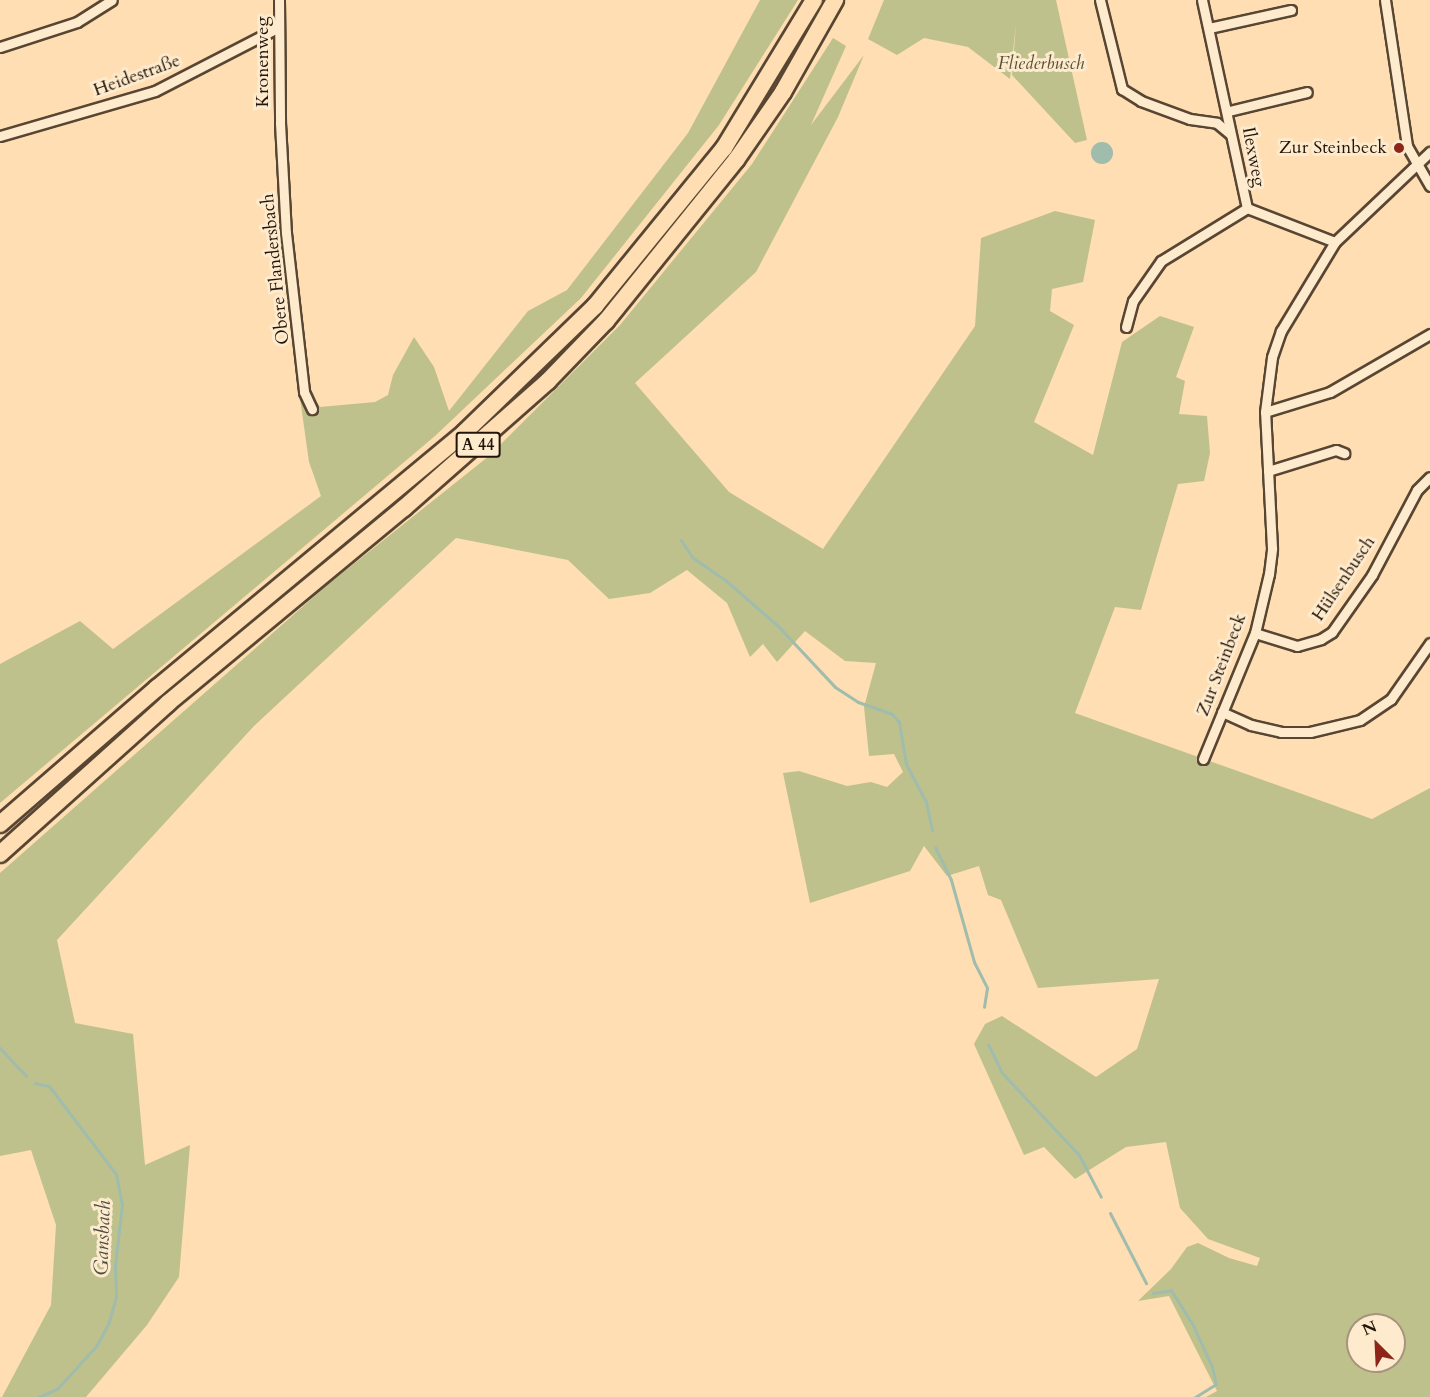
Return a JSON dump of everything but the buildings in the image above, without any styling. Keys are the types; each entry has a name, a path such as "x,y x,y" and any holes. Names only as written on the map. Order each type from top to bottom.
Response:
{"highway":[{"name":"A 44","path":"0,825 26,800 465,432 587,314 663,227 724,148 814,0"},
{"name":"A 44","path":"0,854 231,649 478,445 606,321 736,160 783,92 836,0"}],"street":[{"path":"0,47 77,22 112,0"},
{"name":"Kronenweg","path":"279,0 277,28 280,123"},
{"path":"1100,0 1122,89 1180,115 1217,123 1230,134"},
{"name":"Ilexweg","path":"1202,0 1229,111 1230,134 1247,208"},
{"path":"1385,0 1398,104 1407,146 1416,166 1430,186"},
{"path":"1209,28 1291,10"},
{"name":"Heidestraße","path":"0,136 155,91 277,28"},
{"name":"Ilexweg","path":"1229,111 1307,92"},
{"name":"Obere Flandersbach","path":"280,123 286,233 304,392 312,409"},
{"name":"Zur Steinbeck","path":"1203,759 1255,633 1272,548 1265,412 1270,366 1281,331 1335,242 1430,152"},
{"path":"1126,327 1133,301 1161,261 1247,208 1335,242"},
{"path":"1265,412 1330,392 1430,334"},
{"path":"1268,471 1320,454 1344,453"},
{"name":"Hülsenbusch","path":"1255,633 1298,646 1322,639 1332,632 1372,575 1417,490 1430,477"},
{"path":"1222,712 1261,729 1281,732 1310,732 1360,720 1391,699 1430,643"}],"green space":[{"path":"760,0 798,0 719,125 581,298 435,436 0,803 0,664 80,621 113,649 321,496 309,462 299,391 308,389 320,407 375,402 388,395 393,375 414,337 434,367 449,411 528,311 567,290 688,133"},
{"name":"Fliederbusch","path":"884,0 1056,0 1087,140 1075,143 1012,75 1016,24 1010,79 968,47 924,38 897,55 868,39"},
{"path":"833,38 846,46 811,125 864,55 838,117 756,272 635,383 729,492 823,549 975,326 981,238 1055,211 1095,220 1083,282 1052,289 1050,311 1074,325 1034,422 1093,455 1122,342 1160,316 1194,327 1176,377 1185,381 1179,414 1207,416 1210,453 1204,481 1178,484 1141,610 1115,607 1075,713 1372,819 1430,788 1430,1397 1206,1397 1217,1391 1169,1296 1138,1301 1171,1269 1187,1247 1198,1243 1229,1258 1257,1266 1260,1258 1208,1239 1180,1208 1166,1142 1126,1147 1075,1179 1044,1147 1024,1155 974,1044 985,1024 1002,1016 1096,1077 1137,1049 1159,979 1038,988 1001,900 988,895 979,866 947,876 924,846 910,871 810,903 783,773 799,771 847,786 871,782 887,787 903,772 894,754 869,756 864,707 876,663 845,661 805,631 777,662 763,644 750,657 727,603 687,570 650,593 609,599 568,560 456,538 254,726 57,940 75,1023 133,1034 145,1165 190,1145 179,1277 147,1325 86,1397 2,1397 51,1305 56,1225 31,1150 0,1156 0,873 326,586 489,456 620,325 752,164"}],"shaded area":[{"path":"1102,142 1112,149 1113,153 1106,163 1102,164 1092,157 1091,153 1098,143"}],"waterway":[{"path":"681,540 692,557 724,579 778,626 835,687 858,702 892,714 899,722 906,764 926,802 932,830"},
{"path":"935,847 951,880 974,962 987,988 984,1007"},
{"path":"988,1044 1002,1073 1079,1155 1101,1197"},
{"name":"Gansbach","path":"0,1048 26,1076"},
{"name":"Gansbach","path":"35,1083 49,1086 116,1174 122,1204 115,1265 116,1297 109,1322 97,1345 57,1389 38,1397"},
{"path":"1110,1213 1146,1283"},
{"path":"1153,1293 1171,1290 1192,1323 1212,1367 1216,1384 1195,1397"}],"place":[{"name":"Zur Steinbeck","path":"1399,148"}]}
